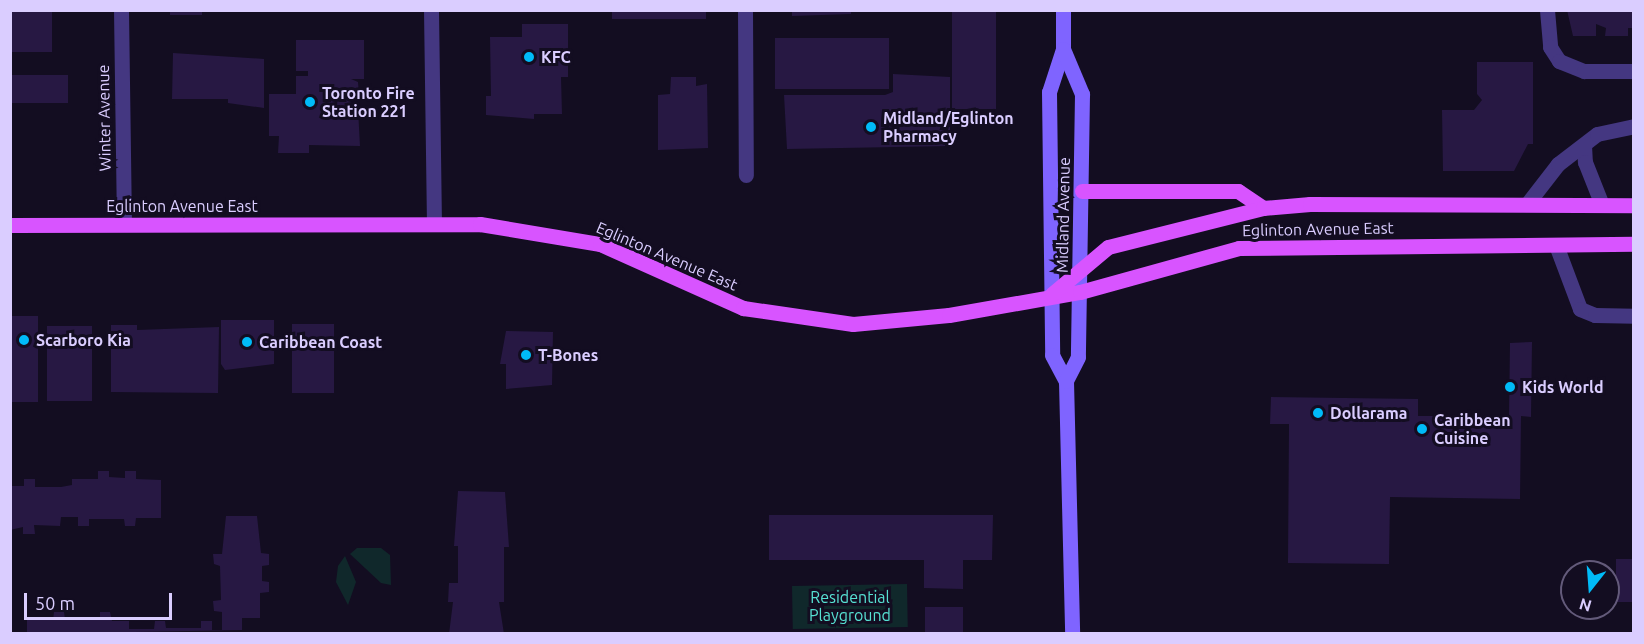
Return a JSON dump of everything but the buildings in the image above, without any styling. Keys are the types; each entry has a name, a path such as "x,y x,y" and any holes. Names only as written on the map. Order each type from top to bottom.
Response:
{"main road":[{"name":"Midland Avenue","path":"1063,10 1063,49 1049,92 1052,355 1066,381 1072,633"},
{"name":"Midland Avenue","path":"1063,49 1082,94 1078,357 1066,381"},
{"name":"Eglinton Avenue East","path":"1082,191 1238,191 1263,208"},
{"name":"Eglinton Avenue East","path":"1052,294 1108,247 1263,208 1310,204 1634,205"},
{"name":"Eglinton Avenue East","path":"11,224 434,224 526,229 600,244 743,308 821,323 949,315 1052,294 1080,292 1239,248 1634,244"}],"street":[{"name":"Winter Avenue","path":"122,10 124,224"},
{"path":"432,10 434,224"},
{"path":"745,10 747,175"},
{"path":"1547,10 1550,47 1559,61 1584,71 1634,71"},
{"path":"1527,204 1558,164 1584,145 1611,128 1634,126"},
{"path":"1584,145 1585,162 1602,205"},
{"path":"1556,245 1580,309 1595,315 1634,316"}],"green space":[{"path":"357,548 381,548 390,555 391,585 381,583 350,554"},
{"path":"345,556 356,582 348,605 336,582 338,566"},
{"name":"Residential Playground","path":"907,584 908,627 793,629 792,586"}],"place":[{"name":"KFC","path":"529,57"},
{"name":"Toronto Fire Station 221","path":"310,102"},
{"name":"Midland/Eglinton Pharmacy","path":"871,127"},
{"name":"Scarboro Kia","path":"24,340"},
{"name":"Caribbean Coast","path":"247,342"},
{"name":"T-Bones","path":"526,355"},
{"name":"Kids World","path":"1510,387"},
{"name":"Dollarama","path":"1318,413"},
{"name":"Caribbean Cuisine","path":"1422,429"}]}
